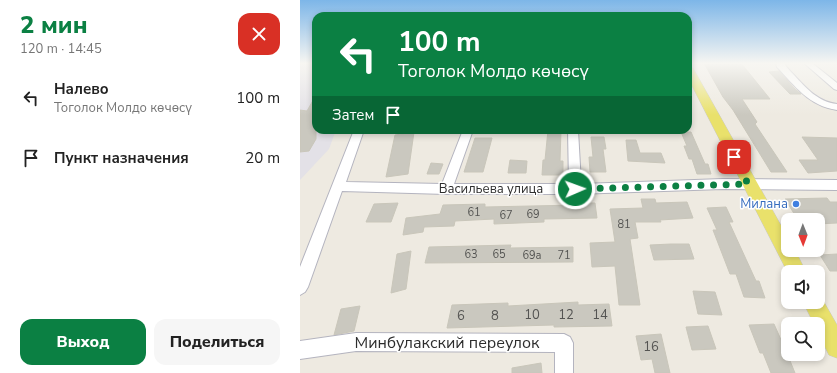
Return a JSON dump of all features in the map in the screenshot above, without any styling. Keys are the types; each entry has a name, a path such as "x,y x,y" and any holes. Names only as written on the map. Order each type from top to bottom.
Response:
{"main road":[{"path":"694,80 792,265"},
{"path":"817,309 837,346"}],"street":[{"path":"795,80 815,100 831,107 837,107"},
{"path":"829,80 837,87"},
{"path":"300,287 358,134"},
{"path":"446,189 467,134"},
{"path":"574,134 575,189"},
{"name":"Васильева улица","path":"338,186 446,189 575,189 748,184 837,185"},
{"name":"Минбулакский переулок","path":"300,350 356,342 564,343 564,373"}],"shaded area":[{"path":"300,80 312,80 312,134 335,134 329,149 300,180"}],"building":[{"path":"714,80 755,80 770,99 742,99 757,122 755,124 787,172 771,172 733,110 723,97"},
{"path":"777,80 787,80 801,94 790,94"},
{"path":"312,102 312,134 316,134 316,139 309,151 300,152 300,110 307,111"},
{"path":"414,134 408,174 386,177 395,135"},
{"path":"548,134 561,134 560,161 563,161 563,175 542,175 543,160 545,160"},
{"path":"682,134 692,134 705,164 708,164 711,174 697,174 692,159 689,159 684,146 687,146"},
{"path":"591,137 604,137 606,149 603,149 606,172 590,172 589,157 593,157"},
{"path":"802,137 837,138 837,171 808,173 799,160 818,160"},
{"path":"475,138 492,138 483,172 464,172"},
{"path":"626,140 636,140 640,153 661,153 665,163 628,161"},
{"path":"510,160 527,161 526,173 508,173"},
{"path":"431,163 443,164 439,174 427,174"},
{"path":"827,198 830,202 837,202 837,223 825,224 825,213 794,213 785,199"},
{"path":"641,199 655,199 656,203 687,202 693,218 660,220 661,222 635,222 638,238 630,239 640,305 619,305 615,266 592,267 590,243 615,242 610,209 643,208"},
{"path":"398,203 391,222 366,222 374,204"},
{"path":"576,203 595,203 597,218 544,219 544,222 494,224 494,219 455,221 454,226 424,227 423,232 403,235 406,218 440,214 443,205 485,204 485,207 576,205"},
{"path":"726,207 733,222 729,222 756,281 759,281 765,298 744,297 736,274 730,274 713,230 717,230 707,208"},
{"path":"689,244 694,259 654,260 650,245"},
{"path":"511,245 510,248 573,247 573,262 425,263 429,247"},
{"path":"411,251 406,289 391,293 397,254"},
{"path":"837,254 837,271 830,271 821,257 825,257 825,255"},
{"path":"693,291 715,292 722,315 698,314"},
{"path":"578,302 578,305 609,304 612,326 554,327 554,325 447,328 452,305 508,303 508,306"},
{"path":"360,306 354,331 334,335 341,309"},
{"path":"774,324 781,340 781,361 790,361 795,373 771,373 763,353 760,353 749,325"},
{"path":"708,326 716,349 692,350 686,327"},
{"path":"661,334 670,373 655,373 652,359 641,360 636,336"},
{"path":"541,363 542,373 512,373 512,368"}],"place":[{"name":"Милана","path":"796,204"}],"route":[{"path":"575,189 748,184 734,157"}]}
